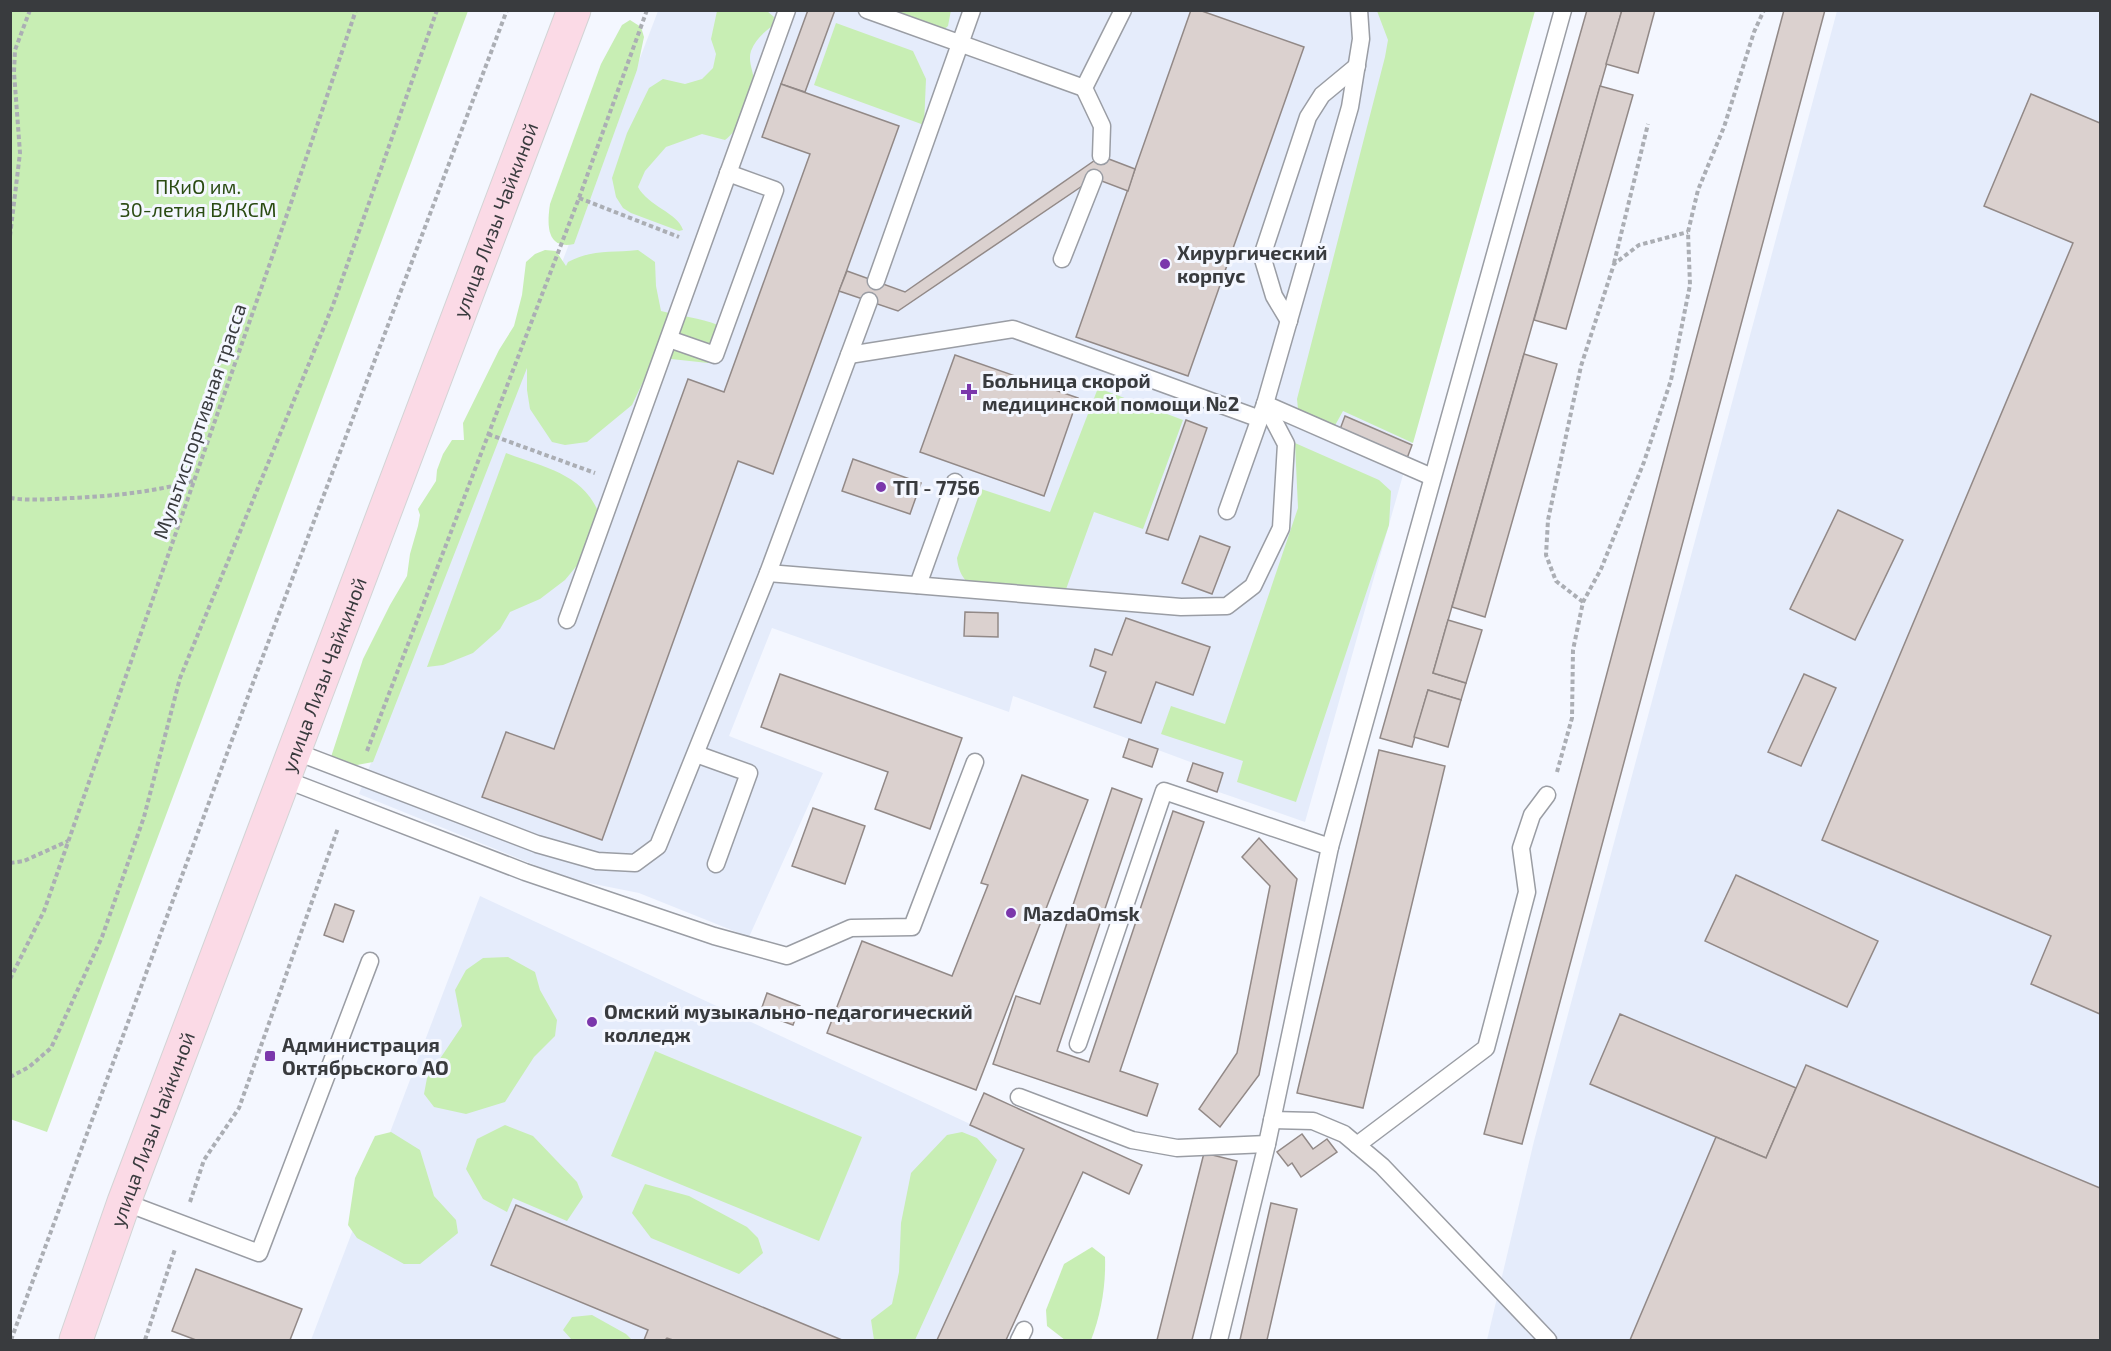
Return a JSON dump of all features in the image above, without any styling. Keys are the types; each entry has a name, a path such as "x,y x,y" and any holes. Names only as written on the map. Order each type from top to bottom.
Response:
{"main road":[{"name":"улица Лизы Чайкиной","path":"76,1341 124,1202 574,10"}],"lane":[{"path":"567,620 787,10"},
{"path":"867,10 1084,88 1102,126 1101,156"},
{"path":"876,281 972,10"},
{"path":"1084,88 1123,10"},
{"path":"1227,511 1262,412 1350,107 1361,39 1359,10"},
{"path":"1219,1341 1267,1144 1330,847 1563,10"},
{"path":"1289,321 1274,296 1262,256 1308,117 1322,95 1357,66"},
{"path":"669,339 715,355 775,190 729,173"},
{"path":"1062,259 1094,178"},
{"path":"289,765 357,777 537,844 597,861 635,863 658,846 768,573 869,301"},
{"path":"849,355 1013,328 1262,412 1432,477"},
{"path":"768,573 1181,607 1227,606 1253,586 1281,528 1286,444 1262,412"},
{"path":"918,585 955,482"},
{"path":"696,754 749,773 716,864"},
{"path":"289,765 347,803 525,872 714,936 788,956 851,928 912,927 975,762"},
{"path":"1078,1044 1164,791 1330,847"},
{"path":"1357,1145 1486,1048 1527,892 1521,848 1532,815 1547,795"},
{"path":"124,1202 259,1253 370,961"},
{"path":"1019,1097 1132,1140 1177,1148 1267,1144"},
{"path":"1272,1120 1314,1121 1344,1134 1382,1166 1548,1341"}],"path":[{"path":"10,236 20,153 14,72 15,50 30,10"},
{"name":"Мультиспортивная трасса","path":"10,980 44,911 69,841 356,10"},
{"path":"10,1077 30,1067 51,1048 102,936 144,817 180,678 333,305 437,10"},
{"path":"11,1341 261,661 507,10"},
{"path":"357,777 579,198 646,10"},
{"path":"1547,795 1557,772 1572,718 1573,650 1583,602 1601,569 1644,462 1671,380 1690,285 1688,232 1698,190 1724,127 1754,32 1764,10"},
{"path":"1583,602 1556,580 1546,555 1548,519 1581,366 1614,264 1648,124"},
{"path":"579,198 703,247"},
{"path":"1614,264 1639,245 1688,232"},
{"path":"488,434 618,481"},
{"path":"10,498 29,500 108,496 161,490 194,481"},
{"path":"145,1341 204,1160 239,1108 347,803"},
{"path":"10,863 24,861 69,841"}],"shaded area":[{"name":"Больница скорой медицинской помощи №2","path":"658,11 1534,11 1305,822 1187,781 1193,763 1013,696 1009,712 772,628 729,736 823,773 749,937 639,893 569,879 359,794"},
{"path":"1837,11 2100,11 2100,1340 1487,1340 1534,1141"},
{"name":"Омский музыкально-педагогический колледж","path":"480,896 1024,1149 940,1340 311,1340"}],"green space":[{"name":"ПКиО им. 30-летия ВЛКСМ","path":"11,10 468,11 47,1132 10,1119"},
{"path":"951,10 948,26 942,31 880,11"},
{"path":"717,11 767,11 774,17 772,26 760,37 751,51 753,94 739,124 730,136 725,140 702,134 666,147 645,171 638,187 643,194 680,224 683,230 679,231 623,208 616,197 612,178 627,133 649,88 663,79 685,84 702,79 713,68 716,54 711,39"},
{"path":"1377,11 1535,11 1413,443 1343,411 1333,429 1301,413 1297,399 1385,57 1388,40"},
{"path":"630,20 641,27 644,37 637,70 574,244 558,243 550,234 550,204 601,64 622,25"},
{"path":"836,23 913,51 926,79 924,125 814,85"},
{"path":"545,250 556,251 566,266 568,262 586,255 638,250 655,262 656,286 661,311 718,325 715,355 708,363 662,358 650,367 632,405 587,442 565,445 552,442 530,409 527,368 373,762 354,767 331,757 363,659 407,576 420,515 418,509 436,481 443,454 452,440 464,440 463,423 499,350 514,326 522,295 526,262 535,254"},
{"path":"1098,388 1183,420 1143,529 1094,512 1065,592 968,583 960,572 957,558 981,489 1050,512"},
{"path":"1295,443 1379,480 1391,491 1389,525 1296,802 1237,782 1243,761 1161,734 1171,706 1225,724 1298,508"},
{"path":"506,453 560,473 572,480 592,500 599,513 584,557 565,580 540,599 510,612 500,629 473,653 443,665 427,667"},
{"path":"508,957 535,972 540,990 557,1020 555,1036 534,1057 505,1102 466,1114 434,1107 424,1094 427,1078 462,1026 455,990 466,970 483,958"},
{"path":"655,1051 862,1137 819,1241 611,1156"},
{"path":"505,1125 533,1136 577,1182 583,1197 567,1221 513,1198 507,1212 483,1199 466,1169 477,1139"},
{"path":"391,1132 420,1150 434,1196 456,1220 458,1233 420,1264 404,1264 357,1238 348,1225 355,1178 375,1136"},
{"path":"962,1132 977,1138 997,1160 915,1340 874,1340 871,1320 892,1304 899,1272 901,1223 911,1173 947,1135"},
{"path":"645,1184 689,1196 747,1227 758,1238 763,1253 739,1274 651,1238 632,1213"},
{"path":"1092,1247 1105,1257 1104,1289 1098,1320 1091,1340 1065,1340 1047,1326 1046,1310 1064,1264"},
{"path":"592,1315 626,1334 632,1340 572,1340 563,1330 572,1317"}],"building":[{"path":"808,10 835,10 805,92 781,84"},
{"name":"Хирургический корпус","path":"1191,10 1199,10 1304,47 1188,376 1076,337"},
{"path":"1587,10 1622,10 1433,673 1466,683 1461,700 1428,690 1412,747 1380,738"},
{"path":"1622,10 1655,10 1638,73 1606,64"},
{"path":"1784,10 1825,10 1522,1144 1484,1134"},
{"path":"781,84 899,126 773,474 738,461 602,840 482,797 506,732 554,749 688,379 724,392 810,154 762,137"},
{"path":"1600,86 1633,95 1566,329 1534,320"},
{"path":"2031,94 2100,123 2100,1014 2031,984 2051,936 1822,840 2073,243 1984,206"},
{"path":"1101,156 1135,169 1128,191 1094,178 898,311 839,291 847,271 905,292"},
{"path":"1524,354 1557,364 1485,617 1452,607"},
{"path":"955,355 1078,398 1044,496 920,452"},
{"path":"1345,416 1412,445 1406,461 1339,432"},
{"path":"1186,420 1207,428 1168,540 1146,533"},
{"name":"ТП - 7756","path":"853,459 921,483 910,514 842,491"},
{"path":"1838,510 1903,540 1855,640 1790,609"},
{"path":"1200,536 1230,547 1212,594 1182,583"},
{"path":"965,612 998,613 998,637 964,636"},
{"path":"1126,618 1210,647 1193,695 1156,682 1141,723 1094,707 1106,672 1090,666 1095,649 1112,655"},
{"path":"1448,620 1482,630 1466,683 1433,673"},
{"path":"780,674 962,738 930,829 875,809 888,772 761,727"},
{"path":"1804,674 1836,688 1801,766 1768,752"},
{"path":"1428,690 1461,700 1448,747 1414,737"},
{"path":"1129,739 1158,749 1152,767 1123,757"},
{"path":"1379,750 1445,766 1363,1108 1297,1093"},
{"path":"1193,763 1223,773 1217,792 1187,781"},
{"name":"MazdaOmsk","path":"1022,775 1088,800 976,1090 827,1033 862,941 952,976 988,885 981,883"},
{"path":"1112,788 1142,799 1057,1051 1089,1062 1173,811 1204,822 1120,1071 1158,1084 1147,1116 993,1064 1016,996 1040,1004"},
{"path":"813,808 865,826 845,884 792,866"},
{"path":"1259,838 1297,879 1259,1075 1220,1127 1199,1109 1237,1053 1270,886 1242,857"},
{"path":"1736,875 1878,941 1847,1007 1705,941"},
{"path":"335,904 354,911 343,942 324,935"},
{"path":"767,993 800,1006 793,1025 760,1013"},
{"path":"1620,1014 1796,1088 1766,1158 1590,1084"},
{"path":"1806,1065 2100,1188 2100,1340 1630,1340 1716,1137 1766,1158"},
{"path":"984,1093 1142,1165 1129,1194 1083,1172 1006,1340 937,1340 1024,1149 970,1125"},
{"path":"1302,1134 1313,1149 1327,1139 1337,1152 1301,1177 1292,1163 1288,1166 1277,1152"},
{"path":"1204,1153 1237,1161 1192,1340 1157,1340"},
{"path":"1271,1203 1297,1209 1267,1340 1240,1340"},
{"path":"516,1205 842,1340 673,1340 667,1338 665,1340 644,1340 648,1330 491,1265"},
{"path":"196,1269 302,1309 290,1340 196,1340 172,1331"}],"place":[{"name":"Хирургический корпус","path":"1165,264"},
{"name":"Больница скорой медицинской помощи №2","path":"969,392"},
{"name":"ТП - 7756","path":"881,487"},
{"name":"MazdaOmsk","path":"1011,913"},
{"name":"Омский музыкально-педагогический колледж","path":"592,1022"},
{"name":"Администрация Октябрьского АО","path":"270,1056"}]}
